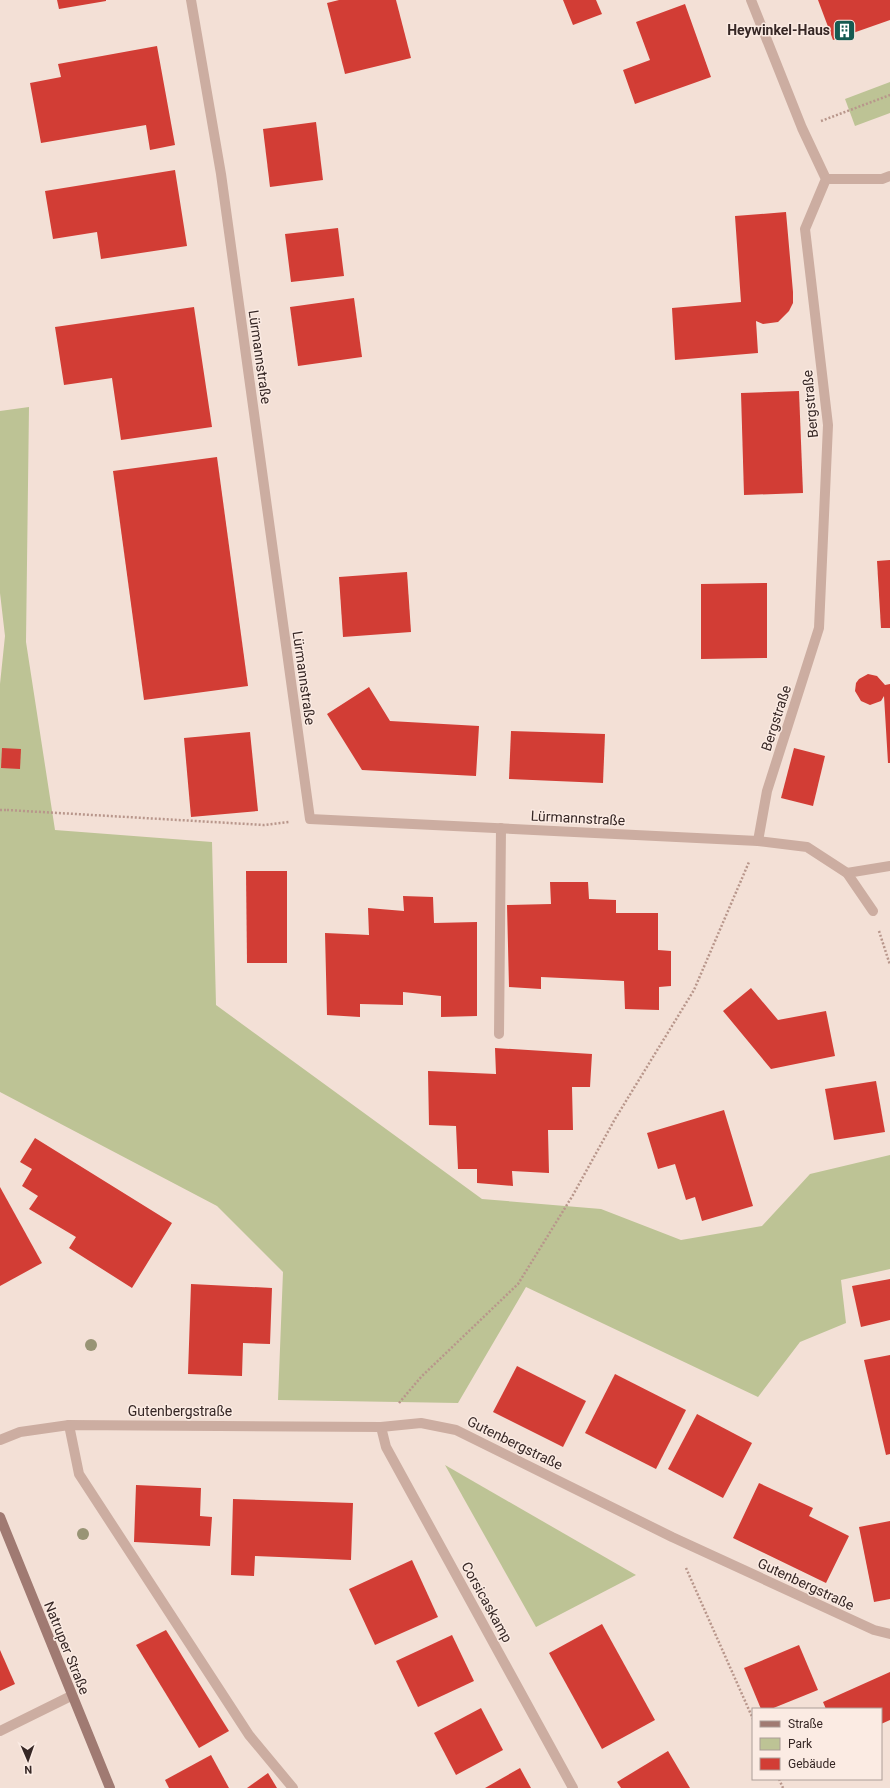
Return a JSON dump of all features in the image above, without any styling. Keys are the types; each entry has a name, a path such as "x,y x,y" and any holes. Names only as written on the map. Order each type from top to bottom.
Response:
{"main road":[{"name":"Natruper Straße","path":"0,1517 110,1788"}],"street":[{"name":"Lürmannstraße","path":"191,0 221,174 310,819 758,841 806,847 847,874 873,911"},
{"path":"751,0 802,128 826,179 882,179 890,176"},
{"name":"Bergstraße","path":"758,841 767,791 819,628 828,425 805,229 826,179"},
{"path":"499,1034 501,828"},
{"path":"847,874 890,866"},
{"name":"Gutenbergstraße","path":"0,1440 20,1432 69,1425 381,1427 421,1423 456,1430 672,1537 874,1630 890,1634"},
{"path":"69,1425 79,1474 249,1735 293,1788"},
{"name":"Corsicaskamp","path":"381,1427 386,1447 573,1788"},
{"path":"0,1731 72,1696"}],"path":[{"path":"802,128 890,95"},
{"path":"0,810 264,825 310,819"},
{"path":"381,1427 421,1377 518,1284 573,1195 615,1119 694,990 758,841"},
{"path":"873,911 890,965"},
{"path":"672,1537 752,1718"}],"green space":[{"path":"890,82 890,113 855,126 845,99"},
{"path":"29,407 26,642 55,830 212,842 216,1005 482,1199 601,1209 681,1240 762,1226 810,1174 890,1155 890,1269 841,1280 846,1323 800,1342 758,1397 526,1287 458,1403 278,1400 283,1272 217,1206 0,1092 0,684 5,636 0,593 0,411"},
{"path":"445,1465 636,1575 536,1627"}],"building":[{"path":"57,0 106,0 106,1 59,9"},
{"path":"339,0 396,0 411,58 345,74 327,3"},
{"path":"563,0 596,0 602,14 573,25"},
{"name":"Heywinkel-Haus","path":"818,0 890,0 890,20 833,40"},
{"path":"685,4 711,77 635,104 623,70 650,60 636,22"},
{"path":"157,46 175,145 150,150 146,125 41,143 30,83 61,77 58,64"},
{"path":"316,122 323,180 270,187 263,129"},
{"path":"175,170 187,246 101,259 97,232 53,239 45,191"},
{"path":"786,212 793,303 789,311 778,322 763,324 756,321 758,353 675,360 672,308 741,302 735,216"},
{"path":"338,228 344,276 291,282 285,234"},
{"path":"354,298 362,357 298,366 290,307"},
{"path":"194,307 212,427 121,440 112,378 64,385 55,327"},
{"path":"799,391 803,493 744,495 741,393"},
{"path":"217,457 248,686 144,700 113,471"},
{"path":"890,560 890,628 881,628 877,561"},
{"path":"407,572 411,632 343,637 339,577"},
{"path":"767,583 767,658 701,659 701,584"},
{"path":"868,674 877,676 885,685 890,684 890,763 888,763 884,696 881,701 870,705 861,701 855,691 856,683 859,679"},
{"path":"369,687 390,721 479,726 476,776 362,770 327,714"},
{"path":"511,731 605,734 603,783 509,779"},
{"path":"250,732 258,811 191,817 184,738"},
{"path":"2,748 21,749 20,769 1,768"},
{"path":"794,748 825,756 813,806 781,798"},
{"path":"246,871 287,871 287,963 247,963"},
{"path":"550,882 588,882 589,899 616,900 616,913 658,913 658,950 671,951 671,986 659,987 659,1010 625,1009 624,981 541,977 541,989 509,987 507,905 551,904"},
{"path":"403,896 433,897 434,923 477,922 477,1016 441,1017 441,996 403,992 403,1005 360,1004 360,1017 327,1015 325,933 369,935 368,908 404,911"},
{"path":"751,988 778,1020 826,1011 835,1056 771,1069 723,1011"},
{"path":"495,1048 592,1054 590,1087 572,1087 573,1130 548,1130 549,1173 512,1171 513,1186 477,1183 477,1169 458,1169 456,1126 429,1125 428,1071 496,1074"},
{"path":"876,1081 885,1132 834,1140 825,1089"},
{"path":"724,1110 753,1206 702,1221 695,1197 686,1200 675,1164 658,1169 647,1133"},
{"path":"35,1138 172,1223 132,1288 69,1248 76,1237 29,1209 38,1196 22,1186 32,1169 20,1162"},
{"path":"0,1187 42,1263 0,1286"},
{"path":"890,1279 890,1320 861,1327 852,1286"},
{"path":"191,1284 272,1288 270,1344 243,1343 242,1376 188,1374"},
{"path":"890,1355 890,1454 886,1455 864,1360"},
{"path":"517,1366 586,1401 563,1447 493,1412"},
{"path":"615,1374 686,1410 656,1469 585,1433"},
{"path":"697,1414 752,1443 723,1498 668,1469"},
{"path":"759,1483 813,1508 809,1516 849,1536 826,1583 733,1538"},
{"path":"136,1485 201,1488 200,1516 212,1517 210,1546 134,1542"},
{"path":"233,1499 353,1503 351,1560 255,1556 254,1576 231,1575"},
{"path":"890,1521 890,1599 874,1602 859,1527"},
{"path":"412,1560 438,1617 375,1645 349,1589"},
{"path":"602,1624 655,1720 602,1749 549,1653"},
{"path":"166,1630 229,1731 199,1748 136,1645"},
{"path":"452,1635 474,1681 418,1707 396,1661"},
{"path":"799,1645 818,1690 773,1708 761,1708 744,1668"},
{"path":"0,1650 15,1684 0,1691"},
{"path":"890,1672 890,1720 882,1724 882,1708 826,1708 823,1702"},
{"path":"481,1708 503,1750 456,1775 434,1733"},
{"path":"668,1751 690,1788 621,1788 617,1782"},
{"path":"211,1755 229,1788 169,1788 165,1780"},
{"path":"520,1768 531,1788 485,1788"},
{"path":"268,1773 277,1788 247,1788"}],"place":[{"name":"Heywinkel-Haus","path":"845,30"}]}
